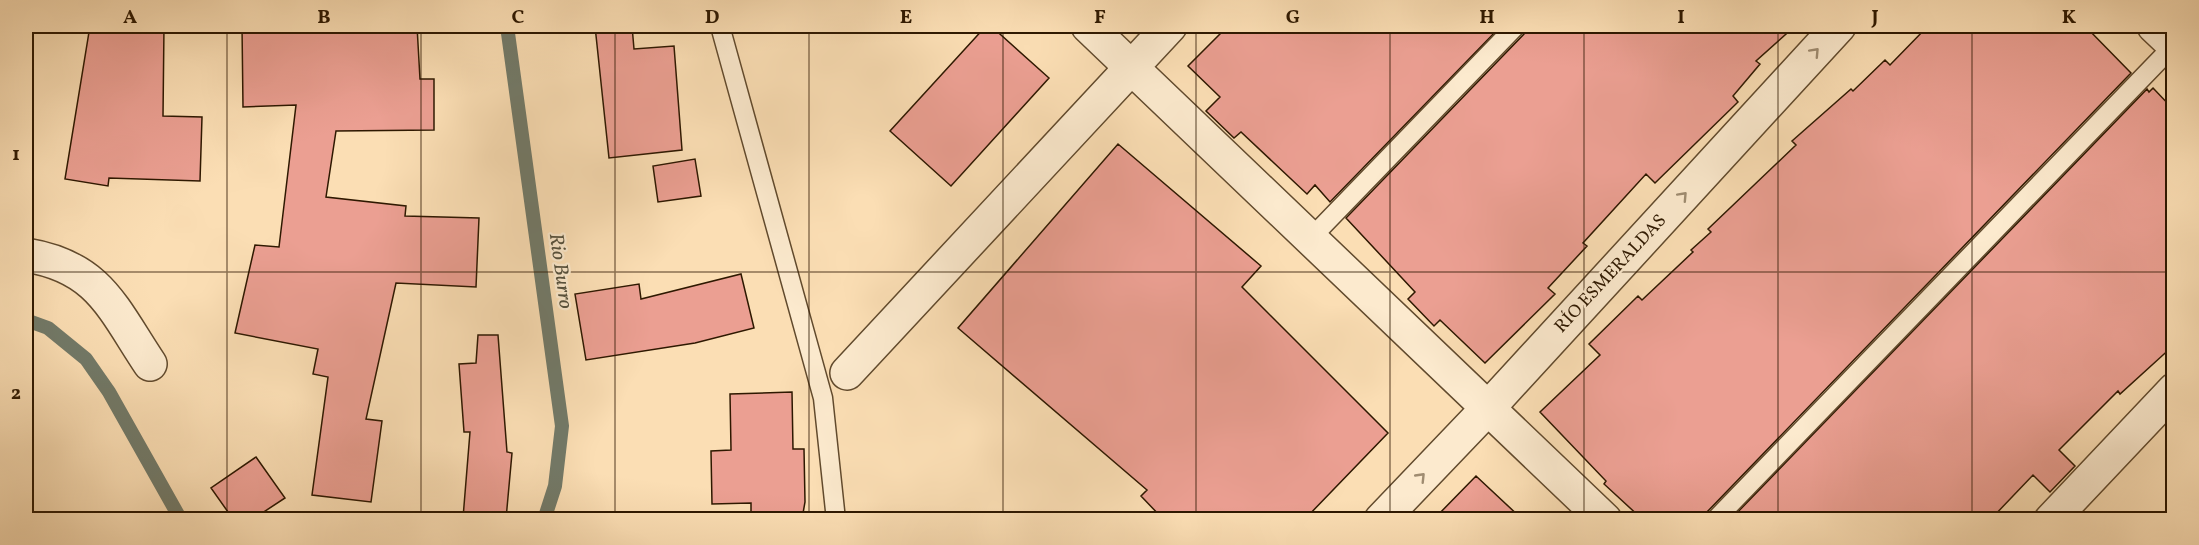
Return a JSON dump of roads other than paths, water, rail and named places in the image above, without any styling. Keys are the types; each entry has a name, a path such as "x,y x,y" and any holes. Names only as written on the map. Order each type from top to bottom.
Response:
{"street":[{"path":"1088,26 1605,519"},
{"path":"847,373 1130,66 1170,26"},
{"name":"RÍO ESMERALDAS","path":"1381,519 1489,407 1839,26"},
{"path":"2154,26 2174,45"},
{"path":"26,255 55,260 88,280 104,295 150,364"},
{"path":"2051,519 2174,390"}],"lane":[{"path":"720,26 823,398 836,519"},
{"path":"1310,239 1516,26"},
{"path":"1715,519 2174,45"}],"waterway":[{"name":"Rio Burro","path":"507,26 562,426 555,486 544,520"},
{"name":"Rio Burro","path":"26,320 48,328 86,359 109,392 181,520"}]}
